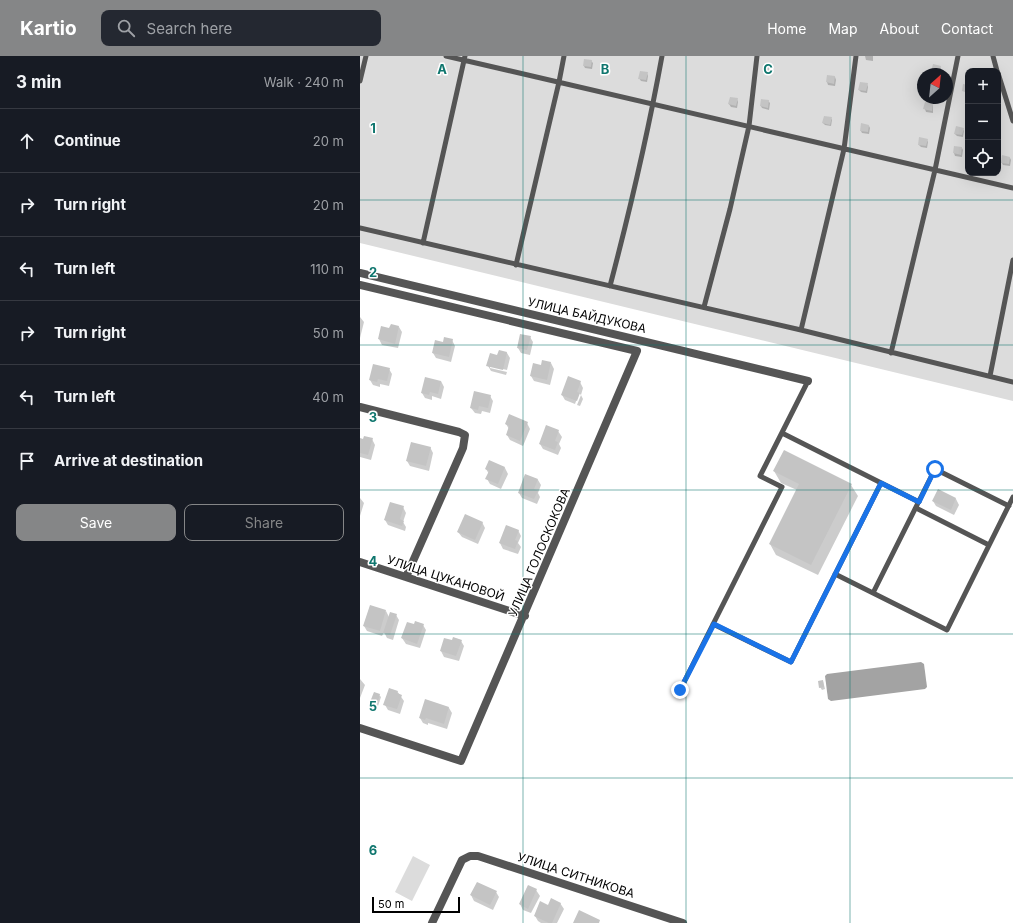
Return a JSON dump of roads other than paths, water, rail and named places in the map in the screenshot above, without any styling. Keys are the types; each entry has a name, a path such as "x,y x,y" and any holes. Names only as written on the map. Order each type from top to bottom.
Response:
{"street":[{"name":"УЛИЦА БАЙДУКОВА","path":"360,273 808,381"},
{"name":"УЛИЦА БАЙДУКОВА","path":"360,285 637,351"},
{"name":"УЛИЦА ГОЛОСКОКОВА","path":"360,728 461,761 525,616 637,351"},
{"path":"360,407 459,432 465,435 463,448 406,577"},
{"name":"УЛИЦА ЦУКАНОВОЙ","path":"360,562 525,616"},
{"name":"УЛИЦА СИТНИКОВА","path":"432,923 462,860 470,856 478,856 683,923"}],"lane":[{"path":"360,81 366,56"},
{"path":"446,56 465,58 559,82 1013,188"},
{"path":"516,265 564,56"},
{"path":"610,286 627,220 653,104 662,56"},
{"path":"704,308 730,209 749,126 757,56"},
{"path":"801,330 844,149 856,56"},
{"path":"892,352 934,170 958,56"},
{"path":"993,56 997,68"},
{"path":"423,243 465,58"},
{"path":"1001,82 1013,121"},
{"path":"360,228 801,330 1013,382"},
{"path":"990,376 1013,260"},
{"path":"680,690 782,487 760,476 808,381"},
{"path":"782,433 919,502"},
{"path":"873,593 935,469 1009,506"},
{"path":"714,624 791,662 881,483"},
{"path":"835,574 947,630 1013,498"},
{"path":"916,508 989,545"}]}
